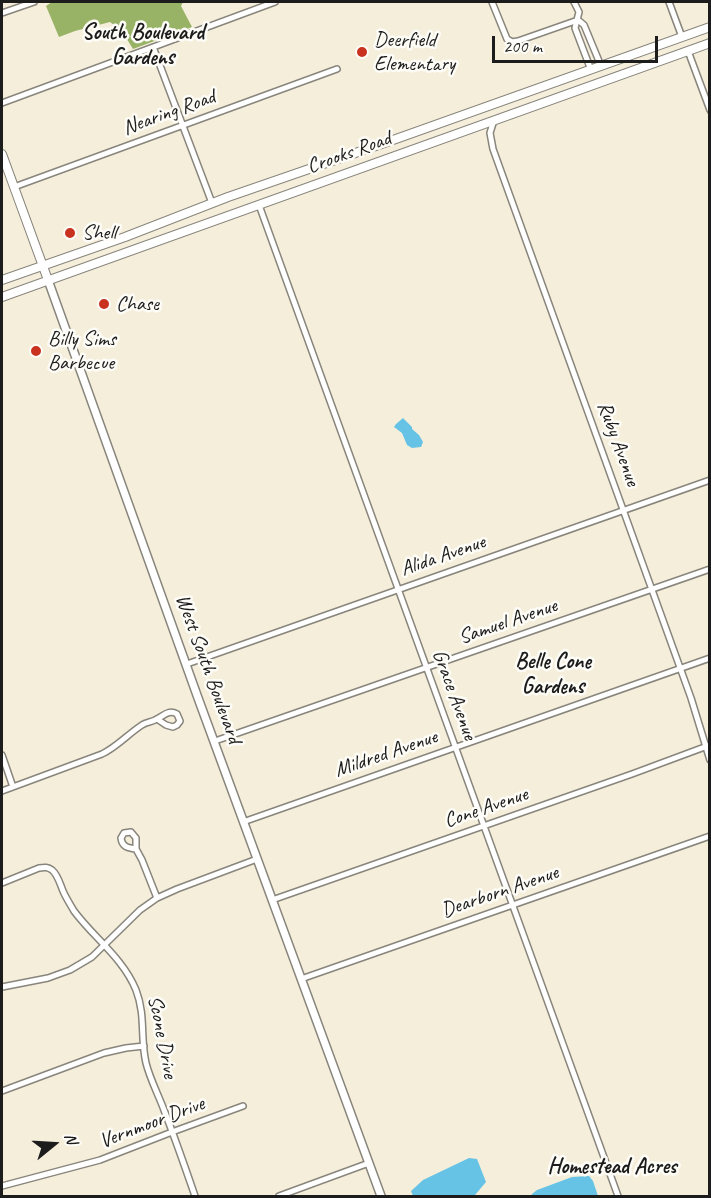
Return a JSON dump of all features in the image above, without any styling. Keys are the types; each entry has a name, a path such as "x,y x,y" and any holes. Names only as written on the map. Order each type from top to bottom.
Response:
{"main road":[{"name":"Crooks Road","path":"2,280 256,187 710,27"},
{"name":"Crooks Road","path":"2,297 710,44"},
{"path":"564,95 560,86 567,78"},
{"path":"474,127 480,120 481,109"},
{"name":"West South Boulevard","path":"2,154 48,280"},
{"path":"256,187 253,197 259,205"},
{"path":"212,203 217,213 214,221"},
{"path":"76,254 73,261 76,270"},
{"path":"15,276 19,285 16,291"}],"street":[{"path":"2,13 34,2"},
{"path":"2,103 275,2"},
{"path":"492,2 507,39 512,42 578,20"},
{"path":"574,2 579,12 575,28 591,70"},
{"path":"669,2 682,37"},
{"path":"578,20 584,26 600,66"},
{"path":"153,47 212,203"},
{"path":"687,51 710,110"},
{"name":"Nearing Road","path":"14,188 336,69"},
{"path":"490,140 490,129 494,120"},
{"path":"474,127 490,140"},
{"name":"Ruby Avenue","path":"490,140 681,668 708,746 710,760"},
{"name":"Grace Avenue","path":"259,205 618,1197"},
{"name":"West South Boulevard","path":"48,280 381,1197"},
{"name":"Alida Avenue","path":"187,664 710,480"},
{"name":"Samuel Avenue","path":"214,741 710,569"},
{"name":"Mildred Avenue","path":"243,822 710,658"},
{"path":"2,791 102,754 140,726 157,719"},
{"name":"Cone Avenue","path":"272,900 708,746"},
{"path":"2,755 13,787"},
{"name":"Dearborn Avenue","path":"301,979 710,836"},
{"path":"136,849 156,898"},
{"path":"2,987 63,974 84,962 156,898 257,859"},
{"name":"Scone Drive","path":"2,883 39,868 50,869 56,875 75,912 120,962 135,988 142,1017 148,1071 195,1197"},
{"path":"2,1091 104,1053 126,1047 144,1046"},
{"name":"Vernmoor Drive","path":"2,1186 100,1160 243,1106"},
{"path":"279,1197 369,1163"}],"green space":[{"path":"52,2 183,2 181,6 192,27 133,49 122,31 110,22 59,37 46,6"}],"water":[{"path":"403,418 419,435 423,442 421,447 412,448 407,445 402,433 394,427"},
{"path":"469,1158 477,1159 486,1182 475,1195 413,1196 411,1191 423,1180"},
{"path":"589,1176 598,1196 531,1196 537,1190 572,1177"}],"place":[{"name":"Deerfield Elementary","path":"362,52"},
{"name":"Shell","path":"70,233"},
{"name":"Chase","path":"104,304"},
{"name":"Billy Sims Barbecue","path":"36,351"}],"district":[{"name":"South Boulevard Gardens","path":"143,46"},
{"name":"Belle Cone Gardens","path":"553,674"},
{"name":"Homestead Acres","path":"612,1167"}]}
